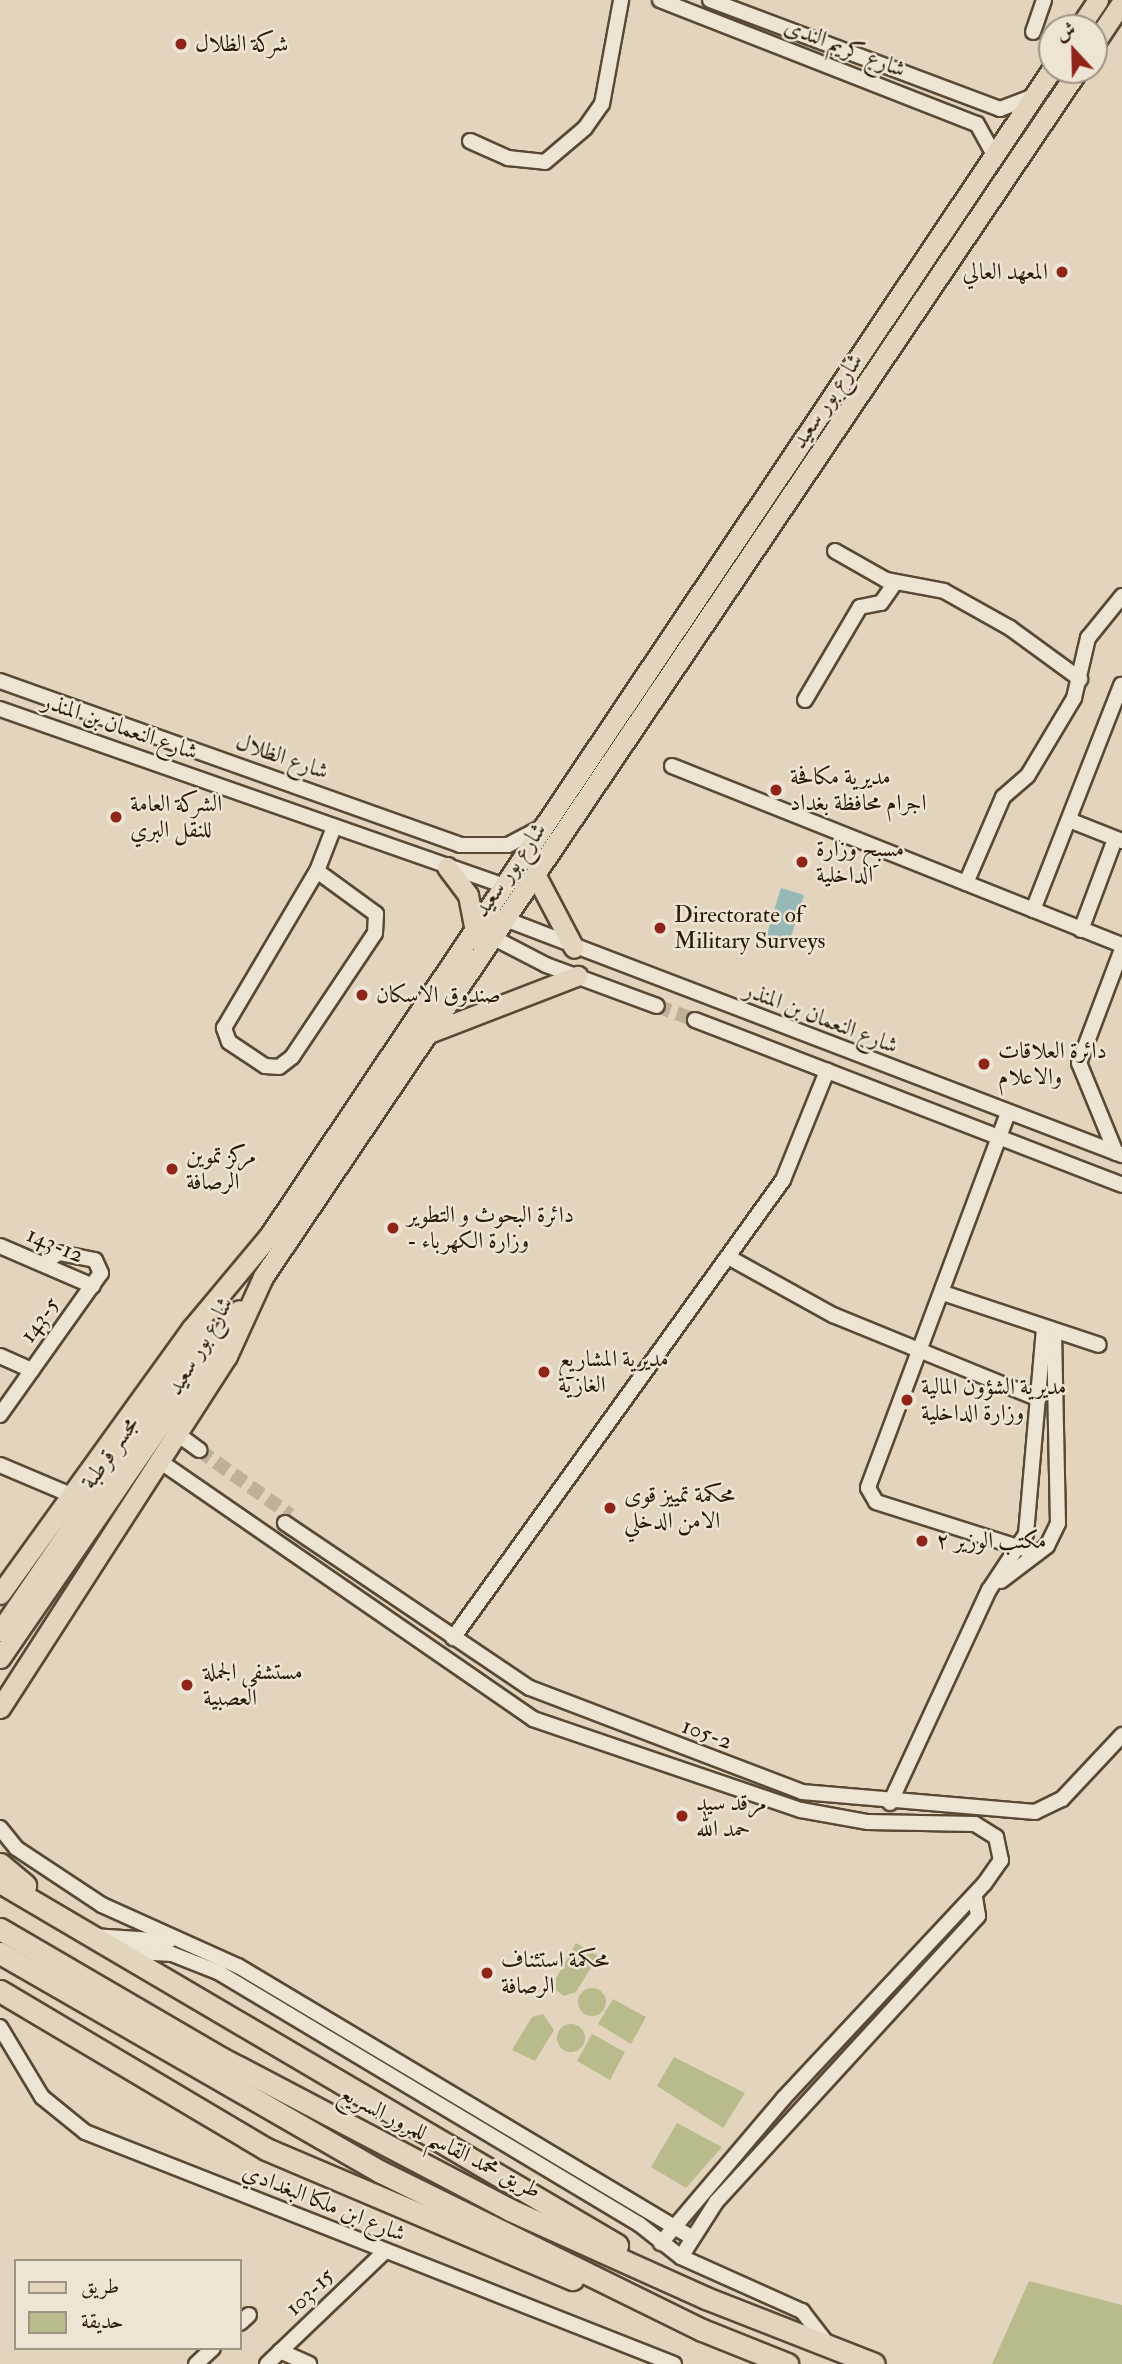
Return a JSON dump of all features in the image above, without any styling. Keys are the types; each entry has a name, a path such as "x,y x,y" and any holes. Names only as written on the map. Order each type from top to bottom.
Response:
{"highway":[{"path":"0,1864 38,1904"},
{"path":"0,1882 706,2298"},
{"name":"طريق محمد القاسم للمرور السريع","path":"0,1929 393,2150 706,2298 874,2364"},
{"path":"0,1953 381,2172 702,2330"},
{"path":"0,1991 266,2148 419,2218 787,2364"}],"main road":[{"path":"1108,23 1122,2"},
{"name":"شارع بور سعيد","path":"0,1593 8,1572 71,1495 198,1319 251,1260 1042,84"},
{"name":"شارع بور سعيد","path":"0,1708 232,1346 263,1277 1069,84"},
{"path":"447,867 468,895 474,927"},
{"path":"536,876 574,948"},
{"path":"428,1033 577,976"},
{"name":"مجسر قرطبة","path":"0,1631 251,1260"},
{"name":"مجسر قرطبة","path":"0,1658 263,1277"}],"street":[{"path":"470,141 508,158 545,162 585,128 603,104 621,0"},
{"name":"شارع كريم الندى","path":"660,0 697,6 977,124 995,156"},
{"name":"شارع كريم الندى","path":"710,0 1000,109 1035,95"},
{"path":"1032,32 1044,0"},
{"path":"835,551 895,583 944,591 1010,628 1080,679"},
{"path":"805,700 860,607 881,603 895,583"},
{"path":"966,883 1003,797 1055,734 1080,679 1088,638 1122,596"},
{"name":"شارع الظلال","path":"0,681 481,849 522,840 546,822"},
{"path":"1033,910 1121,685"},
{"name":"شارع النعمان بن المنذر","path":"0,709 502,885"},
{"path":"75,735 83,711"},
{"path":"672,766 1122,947 1079,1063 1119,1154"},
{"path":"317,871 376,914 377,923 292,1057 279,1067 265,1066 229,1042 225,1028 317,871 327,825 329,797"},
{"path":"1069,820 1119,840 1081,930"},
{"name":"شارع النعمان بن المنذر","path":"505,919 574,948 1119,1154"},
{"path":"494,937 577,976 657,1006"},
{"path":"737,1037 746,1013"},
{"name":"شارع النعمان بن المنذر","path":"695,1020 1122,1185"},
{"path":"453,1638 730,1258 793,1162 827,1071"},
{"path":"1008,1113 943,1293 868,1484 870,1496 1037,1553"},
{"name":"143-12","path":"0,1246 93,1286"},
{"path":"42,1264 59,1253 95,1260 102,1273 93,1286"},
{"path":"730,1258 803,1300 1039,1399"},
{"name":"143-5","path":"0,1415 93,1286"},
{"path":"943,1293 1099,1345"},
{"path":"890,1802 984,1600 1019,1548 1029,1519 1039,1399 1049,1330"},
{"path":"984,1600 1037,1553 1058,1523 1049,1330"},
{"path":"0,1356 32,1370"},
{"path":"167,1447 196,1453"},
{"path":"167,1447 201,1485 533,1719 800,1811 987,1828 999,1842 1001,1860 975,1896 688,2207 661,2242"},
{"path":"0,1465 71,1495"},
{"name":"105-2","path":"287,1519 453,1638 530,1688 651,1737 802,1792 890,1802 1041,1811 1062,1799 1122,1735"},
{"path":"0,1587 0,1593"},
{"path":"0,1828 16,1848 102,1905 195,1944 691,2237"},
{"path":"681,2257 703,2218 978,1916 975,1896"},
{"path":"91,1936 195,1944"},
{"path":"117,1951 159,1951 208,1966 661,2242 681,2257 802,2311 829,2346"},
{"name":"شارع ابن ملكا البغدادي","path":"0,2027 42,2097 85,2132 654,2361 674,2364"},
{"path":"837,2044 850,2055"},
{"path":"688,2207 703,2218"},
{"name":"103-15","path":"267,2364 384,2252"},
{"path":"195,2364 211,2350"},
{"path":"280,2351 309,2364"}],"green space":[{"path":"576,1943 598,1956 576,1992 564,1996 556,1990 556,1978"},
{"path":"592,1988 602,1992 606,2002 602,2012 592,2016 582,2012 578,2002 582,1992"},
{"path":"613,1999 646,2017 631,2044 598,2024"},
{"path":"543,2014 554,2030 535,2061 512,2050 532,2017"},
{"path":"571,2024 581,2028 585,2038 581,2048 571,2052 561,2048 557,2038 561,2028"},
{"path":"592,2034 625,2052 610,2080 577,2061"},
{"path":"674,2057 745,2093 723,2128 657,2086"},
{"path":"677,2123 722,2147 686,2188 651,2167"},
{"path":"1029,2281 1122,2305 1122,2364 992,2364"}],"water":[{"path":"781,888 804,895 789,943 766,937"}],"tunnel":[{"path":"657,1006 695,1020"},
{"path":"199,1450 290,1515"}],"place":[{"name":"شركة الظلال","path":"181,44"},
{"name":"المعهد العالي","path":"1062,272"},
{"name":"مديرية مكافحة اجرام محافظة بغداد","path":"776,790"},
{"name":"الشركة العامة للنقل البري","path":"116,817"},
{"name":"مسبح وزارة الداخلية","path":"802,862"},
{"name":"Directorate of Military Surveys","path":"660,928"},
{"name":"صندوق الاسكان","path":"362,995"},
{"name":"دائرة العلاقات والاعلام","path":"984,1064"},
{"name":"مركز تموين الرصافة","path":"172,1169"},
{"name":"دائرة البحوث و التطوير - وزارة الكهرباء","path":"393,1228"},
{"name":"مديرية المشاريع الغازية","path":"544,1372"},
{"name":"مديرية الشؤون المالية وزارة الداخلية","path":"907,1400"},
{"name":"محكمة تمييز قوى الامن الدخلي","path":"610,1508"},
{"name":"مكتب الوزير ٢","path":"922,1541"},
{"name":"مستشفى الجملة العصبية","path":"187,1685"},
{"name":"مرقد سيد حمد الله","path":"682,1816"},
{"name":"محكمة استئناف الرصافة","path":"487,1973"}]}
